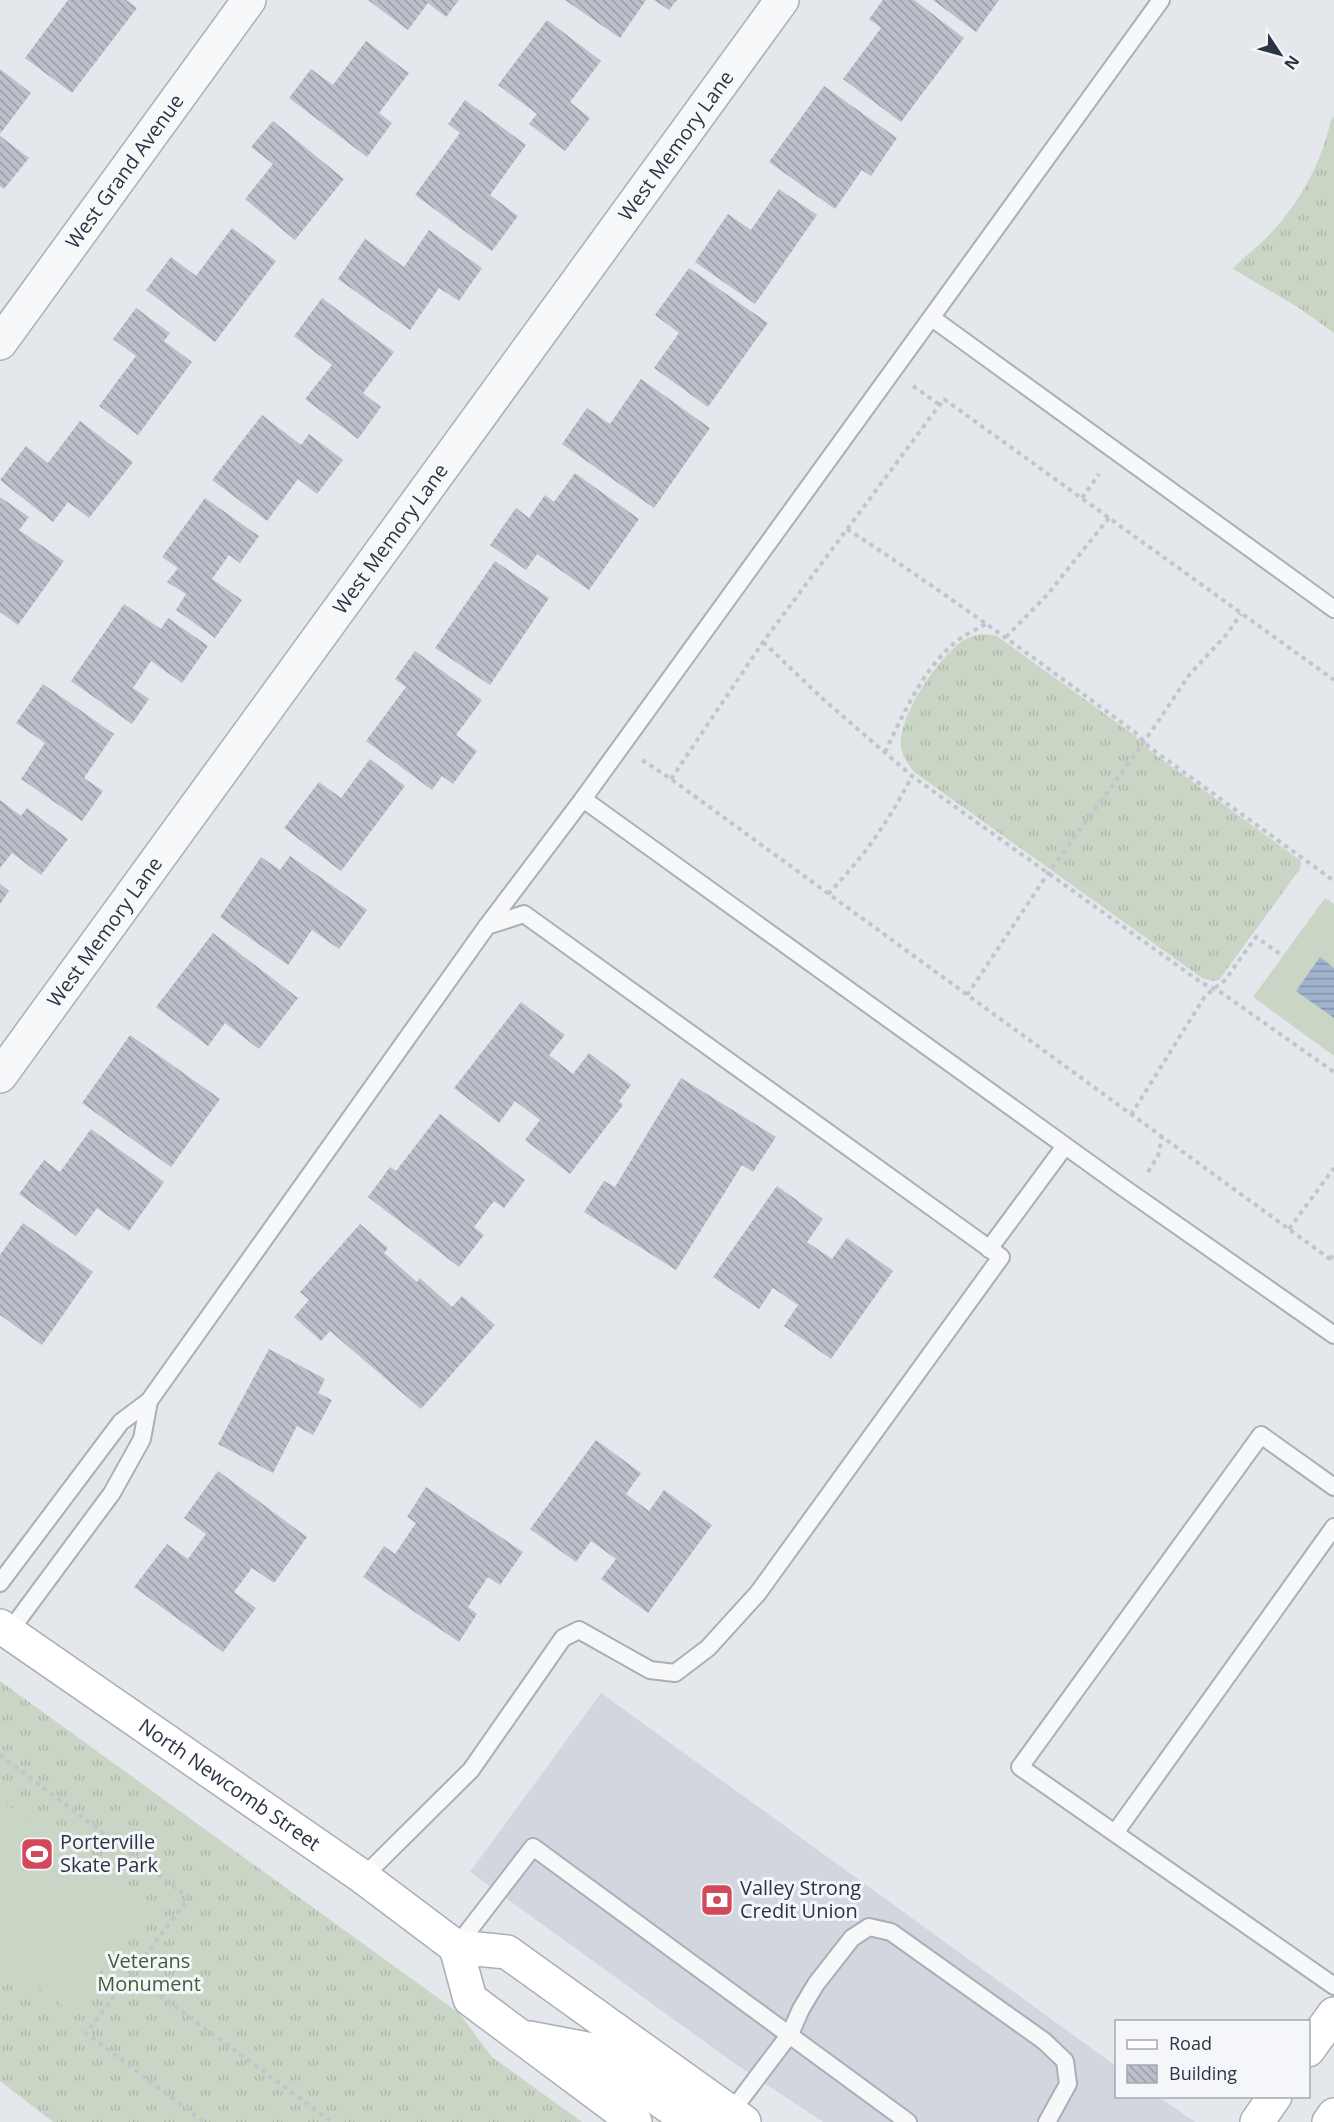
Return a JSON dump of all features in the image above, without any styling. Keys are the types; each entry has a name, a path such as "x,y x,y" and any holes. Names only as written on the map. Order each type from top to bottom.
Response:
{"main road":[{"name":"North Newcomb Street","path":"4,1629 363,1877 456,1947"},
{"path":"635,2122 470,1999 456,1947 507,1952 738,2117"},
{"path":"1310,2047 1334,2014"},
{"path":"518,2036 587,2049 671,2108 738,2117"},
{"path":"1257,2122 1274,2098"},
{"path":"1329,2122 1334,2115"}],"street":[{"name":"West Grand Avenue","path":"0,343 249,0"},
{"name":"West Memory Lane","path":"0,1076 782,0"}],"lane":[{"path":"0,1583 121,1422 149,1401 488,926 622,746 1161,0"},
{"path":"932,318 1334,609"},
{"path":"583,799 1121,1186 1334,1335"},
{"path":"363,1877 471,1770 563,1638 579,1630 650,1670 675,1673 708,1648 759,1593 1001,1257 524,914 488,926"},
{"path":"989,1249 1065,1146"},
{"path":"4,1629 112,1493 142,1439 149,1401"},
{"path":"1334,1487 1261,1435 1020,1767 1334,1986"},
{"path":"1115,1833 1334,1527"},
{"path":"456,1947 532,1847 908,2122"},
{"path":"738,2117 790,2034 816,1984 852,1938 869,1927 891,1932 1044,2041 1065,2061 1068,2084 1047,2122"}],"path":[{"path":"672,779 763,642 944,399 1334,680"},
{"path":"1006,638 1047,596 1109,518"},
{"path":"847,530 918,575 1006,638 1334,881"},
{"path":"967,995 1049,872 1144,742 1190,674 1226,635 1241,614"},
{"path":"885,753 909,705 937,663 958,640 986,624"},
{"path":"763,642 823,699 912,776 1202,983 1215,989 1334,1072"},
{"path":"622,746 672,779 1332,1261 1334,1254"},
{"path":"828,894 875,839 912,776"},
{"path":"1131,1115 1205,996 1225,980 1256,937 1283,956"},
{"path":"1121,1186 1147,1174 1158,1156 1162,1137"},
{"path":"1289,1229 1334,1168"},
{"path":"1327,1177 1334,1182"},
{"path":"0,1755 189,1898 86,2033 204,2122"},
{"path":"130,1974 332,2122"}],"shaded area":[{"path":"601,1693 1115,2065 1115,2098 1160,2098 1195,2122 823,2122 734,2063 470,1872"}],"green space":[{"path":"1334,116 1334,333 1299,308 1233,269 1279,225 1299,198 1315,168"},
{"path":"986,634 997,636 1134,735 1149,750 1301,861 1300,869 1219,980 1202,978 914,772 904,757 901,747 906,719 913,704 932,673 954,648 970,637"},
{"path":"1325,898 1334,904 1334,1056 1253,997"},
{"name":"Veterans Monument","path":"0,1681 459,2013 492,2057 582,2122 53,2122 0,2081"},
{"name":"Porterville Skate Park","path":"0,1800 147,1908 71,2012 0,1959"}],"water":[{"path":"1320,957 1334,968 1334,1018 1296,991"}],"building":[{"path":"68,0 126,0 137,8 72,93 25,58"},
{"path":"368,0 459,0 446,17 428,3 408,30"},
{"path":"565,0 646,0 620,38"},
{"path":"654,0 677,0 669,10"},
{"path":"883,0 914,0 964,38 901,122 843,79 881,28 869,19"},
{"path":"933,0 999,0 976,32"},
{"path":"547,20 601,61 570,102 590,118 565,151 529,124 537,114 498,85"},
{"path":"366,41 409,73 379,113 392,123 367,157 289,98 311,69 333,85"},
{"path":"0,69 31,93 0,134"},
{"path":"824,86 897,138 871,176 862,170 835,209 769,162"},
{"path":"465,100 526,145 490,195 518,216 492,251 415,195 460,133 448,124"},
{"path":"273,121 344,179 295,240 245,199 273,164 251,147"},
{"path":"0,136 29,158 4,189 0,186"},
{"path":"779,189 817,215 755,304 695,262 728,214 751,230"},
{"path":"232,228 276,261 215,342 146,290 171,257 196,276"},
{"path":"429,230 482,268 459,301 439,288 410,330 338,279 365,239 404,267"},
{"path":"689,268 768,323 708,407 654,368 679,333 655,315"},
{"path":"322,298 394,352 363,393 381,407 358,439 305,399 332,365 294,336"},
{"path":"136,308 170,333 164,341 192,362 138,435 99,406 136,356 113,339"},
{"path":"641,379 710,428 654,508 562,444 587,408 610,424"},
{"path":"262,415 301,445 309,434 343,460 317,494 298,479 267,521 212,480"},
{"path":"80,421 133,462 89,518 68,502 53,522 0,480 26,446 48,463"},
{"path":"575,473 639,519 589,590 537,554 526,570 490,545 516,508 529,518 545,495 554,502"},
{"path":"0,497 29,517 19,530 64,561 18,625 0,612"},
{"path":"205,498 259,536 240,563 229,555 212,579 242,600 215,638 176,610 186,594 167,582 178,568 162,557"},
{"path":"495,561 549,598 490,685 435,648"},
{"path":"124,604 161,629 168,618 208,646 182,683 151,661 133,688 149,699 132,724 71,681"},
{"path":"415,651 482,700 456,735 477,751 453,784 442,776 432,790 366,741 406,687 395,679"},
{"path":"43,684 114,734 84,778 103,791 82,821 21,779 45,743 16,723"},
{"path":"370,759 405,786 341,871 284,828 319,782 341,798"},
{"path":"0,800 21,816 27,808 68,839 41,875 12,853 0,868"},
{"path":"290,856 367,910 339,949 312,930 288,965 220,917 261,857 280,870"},
{"path":"0,884 9,891 0,904"},
{"path":"213,933 298,998 259,1049 225,1023 208,1046 156,1007"},
{"path":"521,1002 565,1035 549,1055 573,1074 589,1053 631,1085 619,1101 623,1105 570,1174 525,1140 540,1120 515,1101 499,1123 454,1088"},
{"path":"130,1035 220,1099 171,1167 82,1103"},
{"path":"681,1078 776,1137 753,1172 742,1165 676,1270 584,1212 604,1181 615,1187"},
{"path":"440,1114 525,1180 504,1208 494,1201 474,1227 484,1235 459,1267 368,1197 390,1167 396,1171"},
{"path":"91,1129 164,1182 129,1231 97,1208 76,1236 19,1194 44,1160 60,1172"},
{"path":"777,1186 823,1219 807,1242 832,1259 847,1238 893,1271 831,1359 784,1326 798,1305 773,1288 759,1309 713,1277"},
{"path":"23,1223 93,1272 42,1345 0,1315 0,1255"},
{"path":"360,1224 388,1248 384,1253 417,1282 420,1278 452,1307 462,1296 495,1325 421,1409 330,1331 321,1341 294,1317 309,1300 300,1292"},
{"path":"269,1349 325,1379 318,1393 332,1400 313,1435 297,1426 273,1473 218,1444"},
{"path":"596,1440 641,1473 626,1494 649,1511 664,1490 712,1525 648,1613 601,1579 616,1559 591,1541 576,1562 530,1529"},
{"path":"218,1471 307,1537 274,1583 252,1568 234,1592 256,1608 223,1652 134,1587 167,1544 188,1559 206,1534 184,1518"},
{"path":"426,1487 523,1552 500,1585 488,1577 468,1607 477,1614 459,1642 363,1577 384,1546 395,1554 416,1523 407,1517"}],"place":[{"name":"Porterville Skate Park","path":"37,1854"},
{"name":"Valley Strong Credit Union","path":"717,1900"}]}
